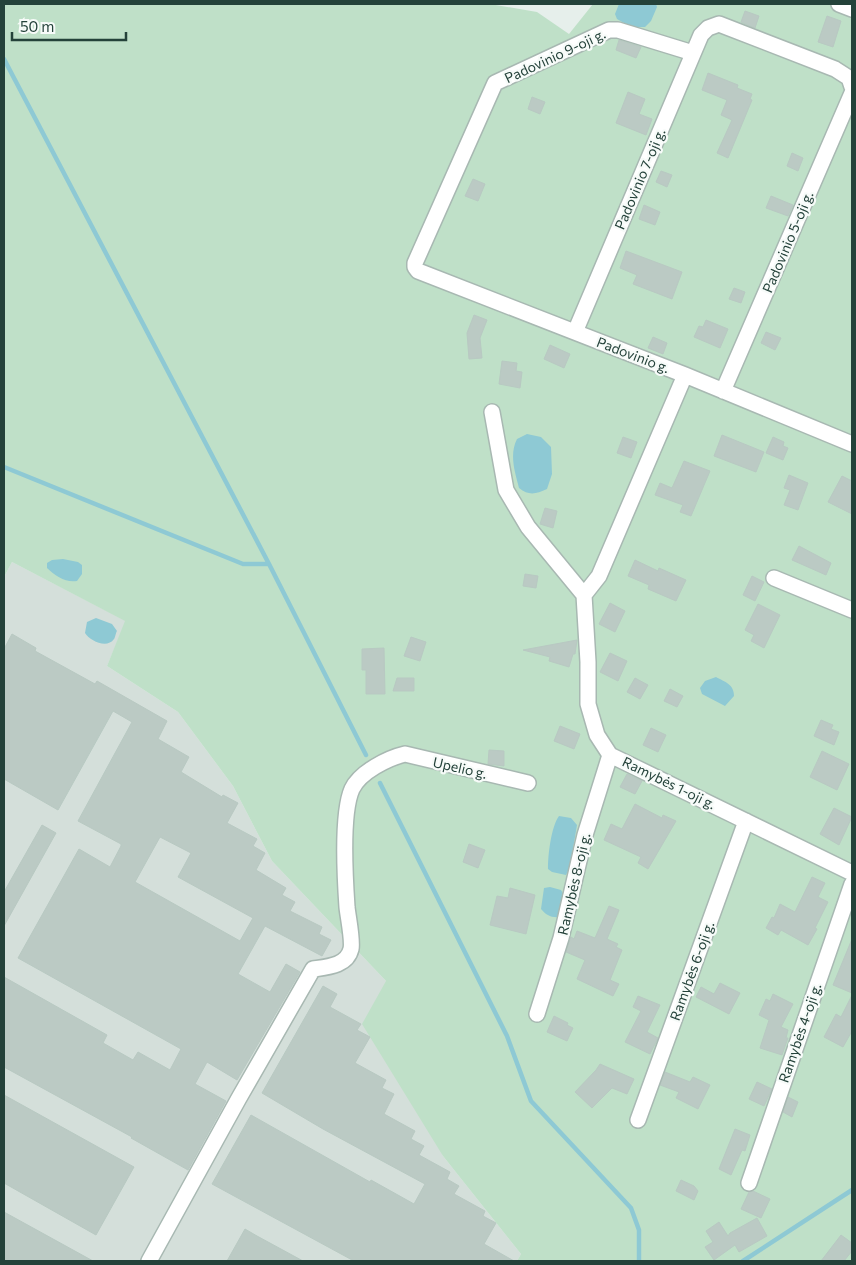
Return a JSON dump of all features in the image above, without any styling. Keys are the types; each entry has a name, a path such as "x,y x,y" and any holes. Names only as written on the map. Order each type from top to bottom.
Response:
{"street":[{"path":"839,4 852,9"},
{"name":"Padovinio 7-oji g.","path":"575,332 693,53 701,35 708,28 719,24 835,69 850,78 852,87"},
{"name":"Padovinio 9-oji g.","path":"415,267 415,263 495,84 609,30 618,30 693,53"},
{"name":"Padovinio 5-oji g.","path":"723,391 852,93"},
{"name":"Padovinio g.","path":"415,267 418,271 685,375 852,444"},
{"path":"492,412 506,490 528,527 584,595 599,576 685,375"},
{"path":"774,578 852,610"},
{"name":"Ramybės 1-oji g.","path":"584,595 588,662 588,704 597,735 610,754 852,873"},
{"name":"Upelio g.","path":"149,1261 238,1098 313,969 338,964 351,949 347,905 345,837 348,803 352,788 361,776 393,757 405,754 528,784"},
{"name":"Ramybės 8-oji g.","path":"537,1014 561,938 585,835 610,754"},
{"name":"Ramybės 6-oji g.","path":"638,1120 746,821"},
{"name":"Ramybės 4-oji g.","path":"748,1183 852,884"}],"shaded area":[{"path":"12,562 126,621 107,666 178,712 233,786 272,861 386,981 443,1156 521,1254 517,1261 4,1261 4,577"}],"green space":[{"path":"4,4 490,4 537,12 569,34 593,4 852,4 852,1261 517,1261 521,1254 443,1156 362,1024 386,981 272,861 233,786 178,712 107,666 125,621 12,562 4,577"}],"water":[{"path":"619,4 656,4 657,7 651,21 645,27 631,27 617,19 615,14"},
{"path":"527,434 541,437 551,447 552,474 547,489 536,493 529,493 519,488 514,464 513,451 517,439"},
{"path":"63,559 78,562 82,565 82,574 77,581 61,578 47,568 47,563 52,560"},
{"path":"96,618 112,624 117,631 111,642 99,643 85,633 87,622"},
{"path":"716,677 728,684 734,692 734,696 725,706 702,694 700,688 705,681"},
{"path":"559,816 571,818 577,825 570,867 566,875 552,872 548,869 552,834"},
{"path":"550,887 561,890 564,895 560,917 549,916 541,909 544,888"}],"building":[{"path":"745,11 759,16 755,28 741,22"},
{"path":"827,16 841,21 833,47 818,42"},
{"path":"619,40 641,47 636,58 616,50"},
{"path":"708,73 738,85 737,88 752,94 750,99 752,100 728,158 717,153 732,120 721,115 727,100 702,90"},
{"path":"628,92 645,99 639,114 652,119 646,135 616,123"},
{"path":"532,97 545,102 540,114 528,109"},
{"path":"792,153 803,158 798,171 787,166"},
{"path":"661,171 672,175 667,187 656,182"},
{"path":"473,179 485,184 478,201 465,196"},
{"path":"771,196 793,205 788,216 766,208"},
{"path":"644,205 660,212 655,225 639,219"},
{"path":"626,251 682,272 672,299 633,284 637,275 620,268"},
{"path":"734,288 745,292 741,303 729,299"},
{"path":"474,315 487,320 480,338 482,358 469,359 467,333"},
{"path":"706,320 728,329 720,348 694,337 699,326 703,327"},
{"path":"766,332 781,338 775,350 761,343"},
{"path":"653,337 667,343 663,354 648,348"},
{"path":"550,345 570,354 564,368 544,359"},
{"path":"502,361 517,363 516,371 522,372 520,388 499,384"},
{"path":"722,435 764,452 756,472 714,456"},
{"path":"623,437 637,442 631,458 617,453"},
{"path":"773,437 784,442 783,446 788,448 783,460 766,453"},
{"path":"684,461 710,471 691,516 680,512 683,505 655,495 660,483 672,488"},
{"path":"789,475 808,483 798,510 784,505 790,490 784,488"},
{"path":"842,476 852,481 852,514 828,502"},
{"path":"545,508 557,511 553,528 540,524"},
{"path":"799,546 831,563 826,575 792,560"},
{"path":"635,560 658,571 659,568 686,580 676,601 648,589 649,585 628,576"},
{"path":"525,574 538,576 536,588 523,586"},
{"path":"752,576 764,582 755,601 743,595"},
{"path":"610,603 625,611 615,632 599,624"},
{"path":"758,604 780,615 764,648 751,641 754,635 745,630"},
{"path":"12,634 36,648 35,651 95,684 97,681 167,721 158,739 189,757 181,772 222,797 223,795 238,803 227,823 257,839 253,846 265,853 256,870 286,888 282,895 295,902 290,911 322,927 319,934 331,940 322,956 265,926 238,974 270,992 286,964 300,972 237,1080 207,1062 195,1084 226,1101 188,1170 4,1067 4,977 107,1035 103,1043 133,1060 138,1052 170,1070 181,1049 18,958 79,849 110,867 121,846 121,844 78,821 132,722 113,711 58,810 4,779 4,649","holes":["160,837 191,853 178,877 253,918 240,941 135,882"]},
{"path":"411,637 426,642 420,661 404,656"},
{"path":"577,640 575,654 573,654 569,667 549,661 550,657 523,650"},
{"path":"384,648 385,694 366,694 366,670 362,670 362,649"},
{"path":"610,653 627,661 618,681 600,672"},
{"path":"397,678 414,678 414,691 393,691"},
{"path":"635,678 648,685 640,699 627,692"},
{"path":"670,689 683,696 677,707 664,701"},
{"path":"821,720 833,725 831,729 839,732 834,745 814,736"},
{"path":"560,726 580,734 574,749 554,741"},
{"path":"651,728 666,735 658,752 643,745"},
{"path":"489,750 504,751 504,766 488,764"},
{"path":"822,751 849,764 837,790 810,777"},
{"path":"627,774 642,781 635,794 620,787"},
{"path":"635,804 662,818 663,815 676,821 648,869 638,863 641,857 604,840 611,824 622,829"},
{"path":"834,808 852,817 839,845 820,834"},
{"path":"42,825 56,833 4,926 4,892"},
{"path":"469,844 485,850 478,868 463,862"},
{"path":"812,877 825,883 818,897 828,902 808,945 781,930 778,935 766,928 772,917 774,918 780,904 795,912"},
{"path":"510,888 535,895 526,934 490,925 497,896 508,898"},
{"path":"609,906 619,910 607,939 618,944 616,947 622,950 610,980 619,984 613,996 577,979 585,960 566,952 571,937 574,939 577,931 595,938"},
{"path":"852,939 852,993 833,985"},
{"path":"720,983 740,993 729,1014 696,997 701,987 714,994"},
{"path":"323,986 337,994 330,1007 361,1024 357,1030 370,1037 355,1063 386,1080 382,1088 394,1094 384,1114 415,1131 411,1139 424,1146 419,1155 450,1172 447,1179 459,1186 454,1194 485,1211 483,1216 496,1223 484,1244 514,1261 354,1261 212,1184 251,1115 370,1182 371,1180 414,1204 425,1184 323,1129 262,1093"},
{"path":"773,994 793,1004 781,1027 788,1030 786,1038 788,1038 782,1055 760,1048 769,1020 759,1015 766,999 770,1001"},
{"path":"852,995 852,1031 843,1047 824,1037 836,1014 841,1017"},
{"path":"638,996 660,1005 647,1032 658,1038 650,1054 625,1042 641,1011 633,1007"},
{"path":"554,1016 568,1023 567,1025 573,1028 567,1041 547,1032"},
{"path":"600,1064 634,1079 627,1094 612,1088 592,1108 575,1092"},
{"path":"665,1072 690,1082 693,1077 710,1085 698,1109 676,1098 679,1092 660,1085"},
{"path":"757,1082 772,1089 764,1106 749,1099"},
{"path":"4,1095 134,1167 96,1235 4,1183"},
{"path":"788,1097 798,1102 792,1117 783,1112"},
{"path":"735,1129 750,1135 745,1151 742,1150 731,1175 719,1169"},
{"path":"681,1180 694,1186 698,1191 694,1200 676,1191"},
{"path":"753,1191 770,1199 761,1218 741,1209 749,1192"},
{"path":"4,1212 93,1261 4,1261"},
{"path":"757,1218 767,1236 739,1252 735,1245 714,1260 705,1247 713,1242 706,1231 719,1222 728,1236"},
{"path":"245,1229 257,1236 303,1261 227,1261"},
{"path":"841,1235 852,1243 852,1251 844,1261 821,1261"}],"waterway":[{"path":"4,59 269,564 366,755"},
{"path":"4,467 243,564 269,564"},
{"path":"380,783 507,1036 531,1101 631,1208 639,1230 639,1261"},
{"path":"743,1261 852,1190"}]}
